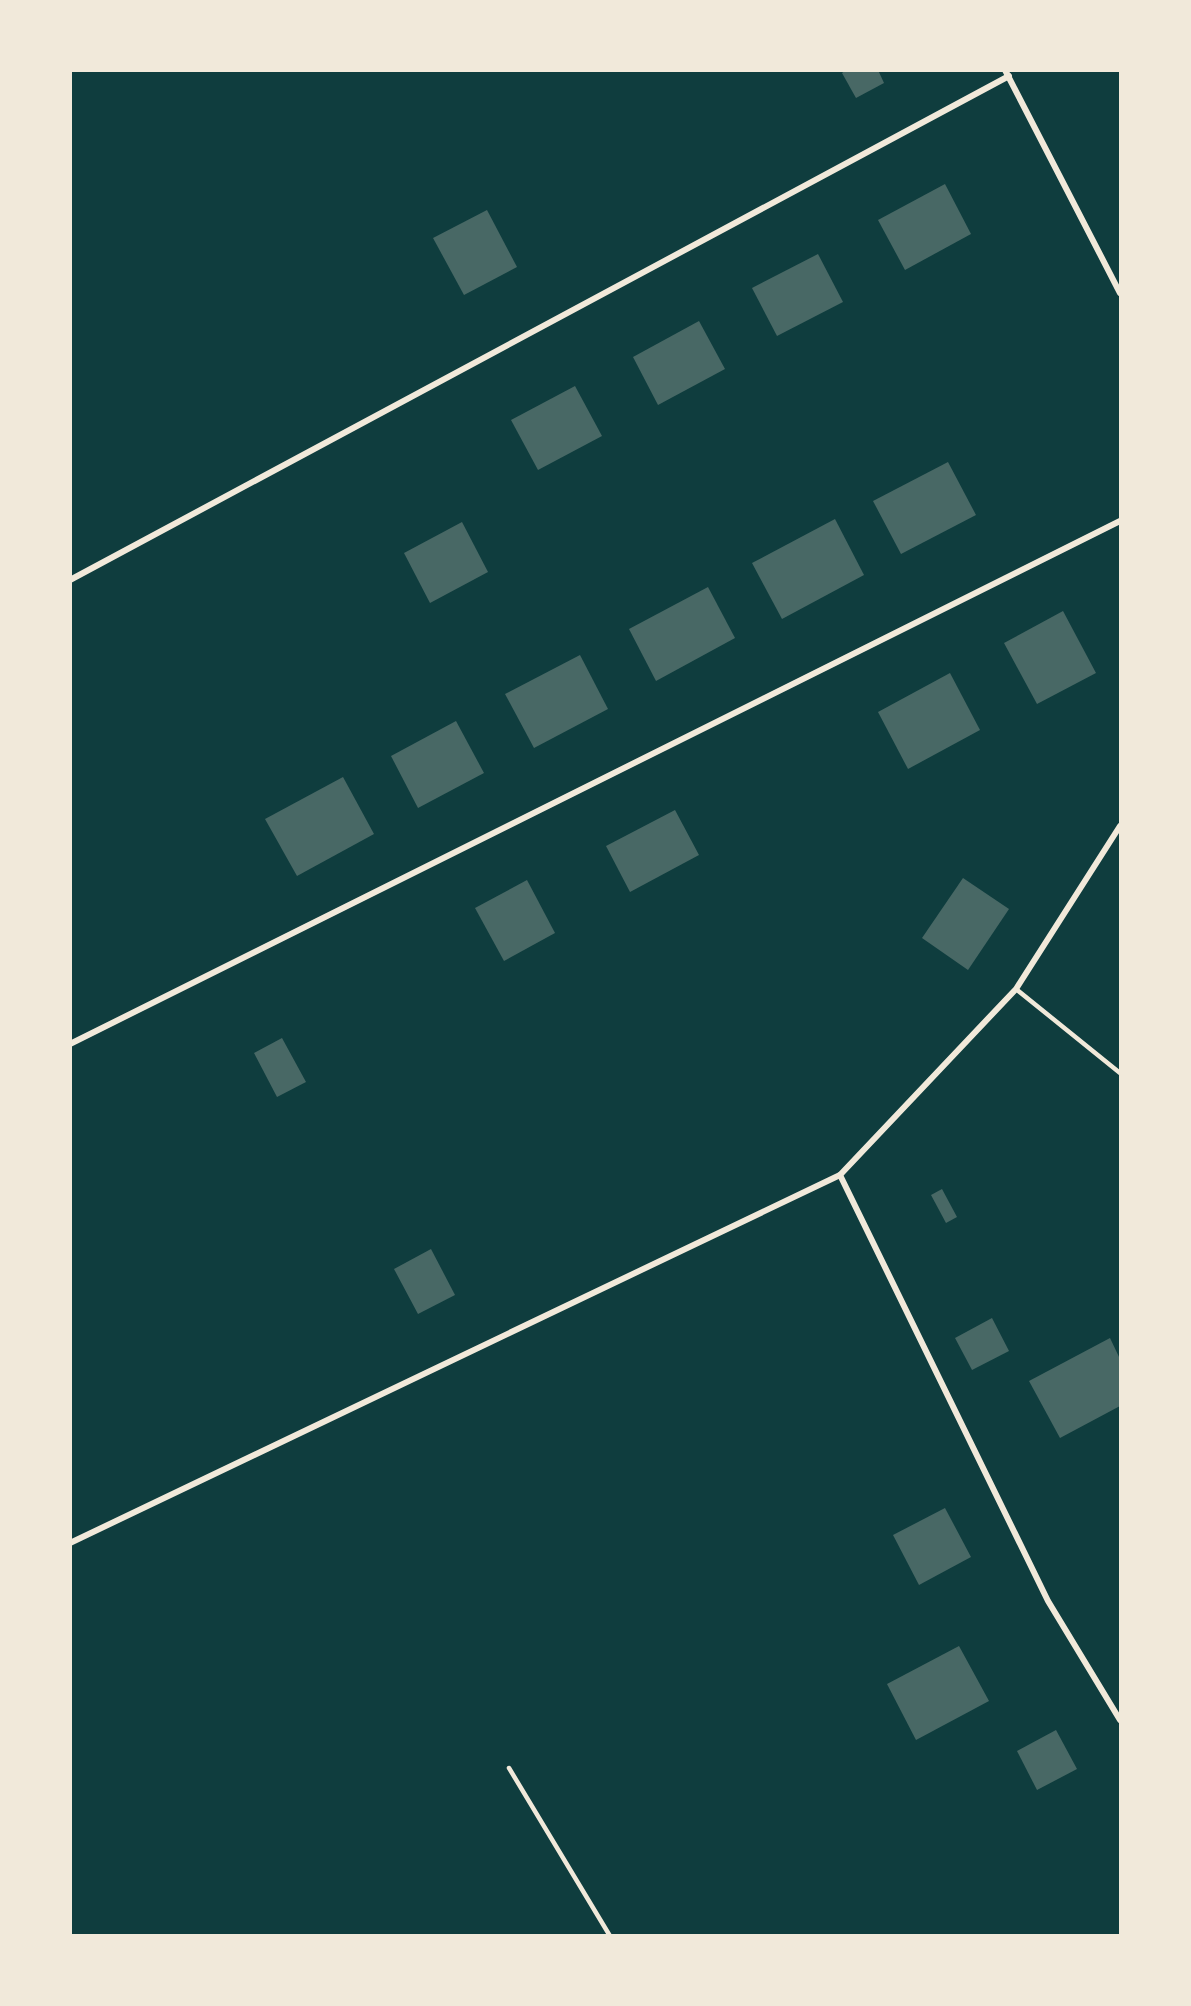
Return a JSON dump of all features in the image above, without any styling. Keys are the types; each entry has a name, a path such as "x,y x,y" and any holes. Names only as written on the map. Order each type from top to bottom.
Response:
{"street":[{"path":"70,580 1007,73 1120,293"},
{"path":"70,1044 1120,521"},
{"path":"70,1543 840,1174 1017,989 1120,826"},
{"path":"840,1174 1048,1601 1120,1720"}],"lane":[{"path":"1017,989 1120,1072"},
{"path":"508,1768 610,1935"}],"building":[{"path":"846,70 878,70 884,83 856,98 842,73"},
{"path":"945,184 971,234 905,270 878,220"},
{"path":"487,210 517,267 464,295 433,238"},
{"path":"818,254 843,302 777,336 752,288"},
{"path":"699,321 725,369 658,405 633,357"},
{"path":"575,386 602,436 538,470 511,420"},
{"path":"948,462 976,515 901,554 873,501"},
{"path":"835,519 864,575 782,619 752,563"},
{"path":"462,522 488,572 430,603 404,553"},
{"path":"708,587 735,638 656,681 629,629"},
{"path":"1063,611 1096,673 1037,704 1004,643"},
{"path":"580,655 608,709 534,748 505,694"},
{"path":"950,673 980,730 908,769 878,712"},
{"path":"456,721 484,773 418,808 391,756"},
{"path":"343,777 374,834 297,876 265,819"},
{"path":"675,810 699,855 630,892 606,846"},
{"path":"963,878 1009,909 968,970 922,938"},
{"path":"527,880 555,933 504,961 475,908"},
{"path":"282,1038 306,1082 277,1097 254,1053"},
{"path":"942,1189 957,1217 946,1223 931,1195"},
{"path":"431,1249 455,1295 418,1314 394,1269"},
{"path":"992,1318 1009,1351 972,1370 955,1338"},
{"path":"1110,1338 1120,1359 1120,1406 1060,1438 1029,1381"},
{"path":"945,1508 971,1557 919,1585 893,1535"},
{"path":"959,1646 989,1701 916,1740 887,1684"},
{"path":"1056,1730 1077,1769 1037,1790 1017,1751"}]}
